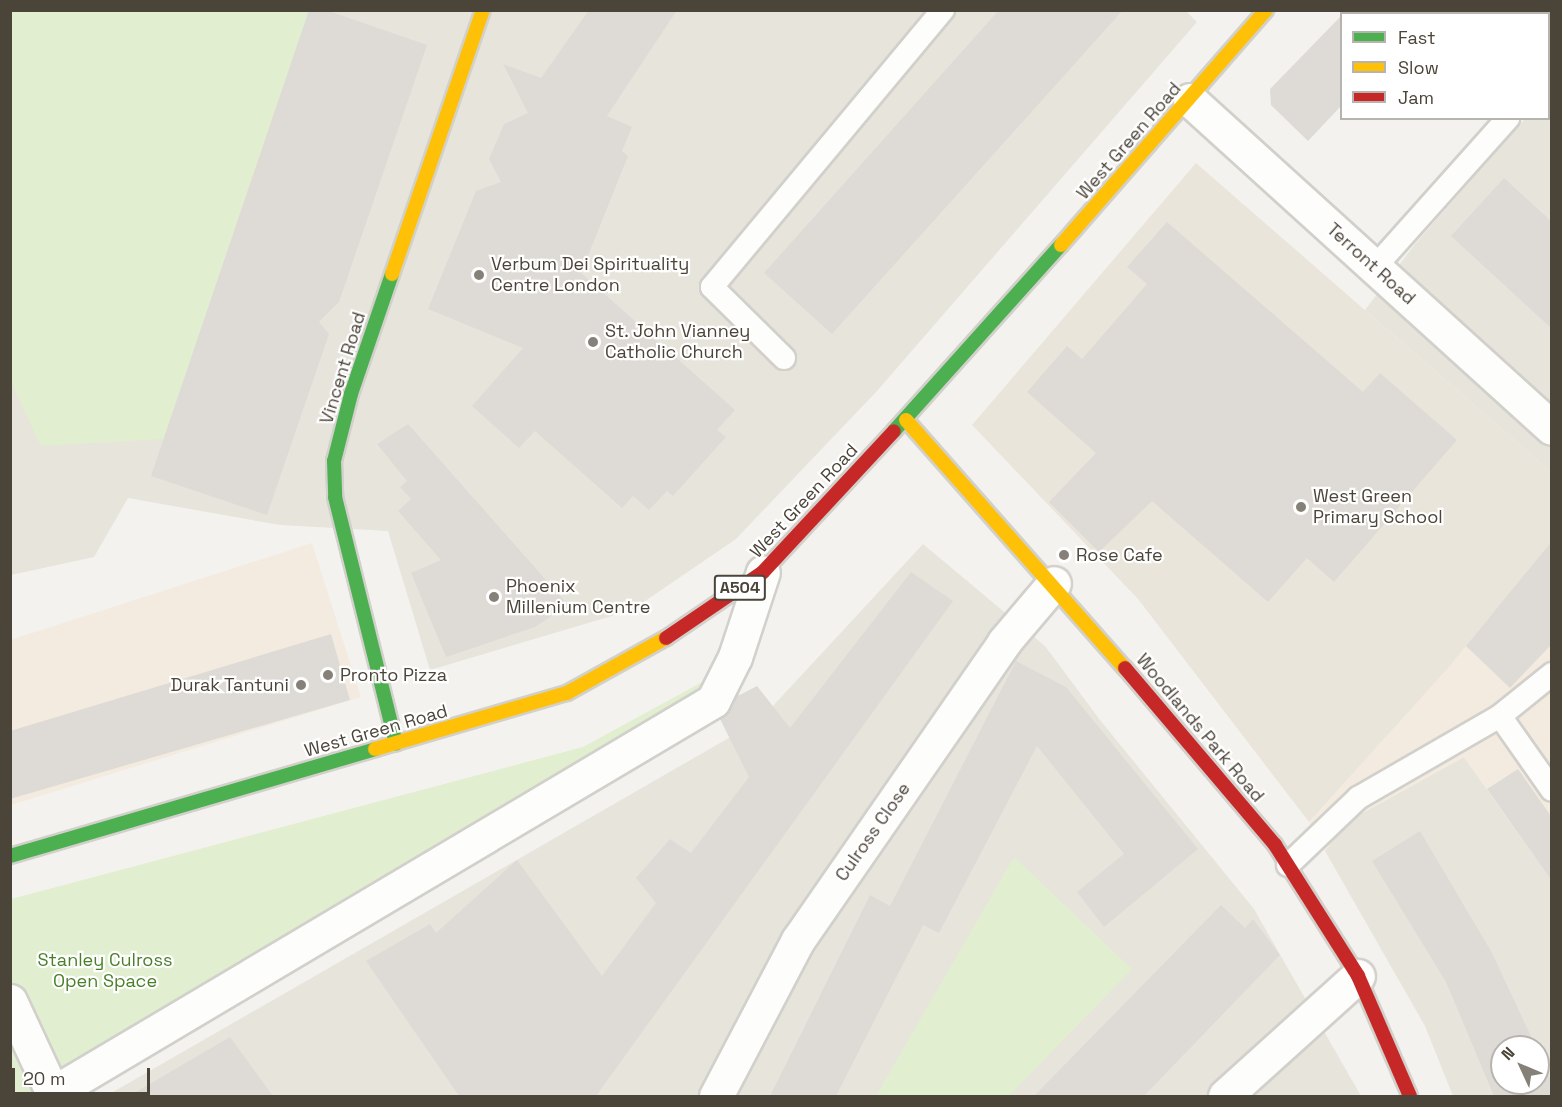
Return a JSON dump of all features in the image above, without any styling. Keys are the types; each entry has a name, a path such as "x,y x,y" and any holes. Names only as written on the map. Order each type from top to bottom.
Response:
{"street":[{"name":"Vincent Road","path":"396,744 335,497 334,461 351,394 483,10"},
{"name":"West Green Road","path":"10,856 567,693 652,647 763,572 906,420 1190,100 1266,10"},
{"name":"Terront Road","path":"1190,100 1551,428"},
{"name":"Woodlands Park Road","path":"906,420 1054,583 1275,845 1358,976 1410,1096"},
{"path":"10,1001 54,1095 713,701 735,657 763,572"},
{"name":"Culross Close","path":"716,1096 798,940 1004,642 1054,583"},
{"path":"1225,1096 1358,976"}],"lane":[{"path":"784,358 712,287 943,10"},
{"path":"1375,267 1506,120"},
{"path":"1288,865 1358,798 1500,716 1551,674"},
{"path":"1500,716 1551,790"}],"shaded area":[{"path":"1185,10 1197,22 877,391 736,539 632,610 430,670 388,531 280,525 128,498 94,557 11,575 10,11"},
{"path":"1551,89 1551,472 1365,310 1415,244 1524,120 1550,120"},
{"name":"West Green Primary School","path":"1196,163 1551,472 1551,542 1449,667 1309,822 1138,599 972,425"},
{"path":"1551,542 1551,880 1464,757 1348,821 1325,851 1309,822 1449,667"},
{"path":"312,543 361,697 11,805 10,640"},
{"path":"923,544 1045,646 1100,720 1254,909 1361,1096 106,1096 760,720"},
{"path":"1464,757 1551,880 1551,1096 1453,1096 1425,1026 1325,851 1348,821"}],"green space":[{"path":"11,11 309,11 164,439 41,446 11,382"},
{"name":"Stanley Culross Open Space","path":"728,668 743,703 79,1096 11,1096 11,899 583,747"},
{"path":"1014,857 1132,969 1009,1096 876,1096"}],"building":[{"path":"309,10 326,10 427,45 339,302 319,322 329,334 267,515 151,476"},
{"path":"589,10 677,10 607,116 632,127 622,151 628,156 581,273 735,410 717,430 726,437 673,496 667,491 649,510 633,496 622,508 535,431 519,448 472,406 523,348 428,309 476,191 501,182 489,159 504,124 528,113 503,64 541,78"},
{"path":"999,10 1123,10 832,334 764,273"},
{"path":"1340,17 1340,107 1308,141 1271,105 1270,89"},
{"path":"1504,178 1551,221 1551,328 1451,236"},
{"path":"1167,222 1363,392 1380,373 1457,440 1334,582 1307,558 1268,602 1152,501 1099,552 1049,502 1096,453 1027,392 1067,346 1082,359 1147,284 1127,267"},
{"path":"408,424 568,605 535,627 446,657 411,573 441,560 398,511 411,499 400,487 407,481 377,444"},
{"path":"1551,542 1551,645 1510,688 1466,646"},
{"path":"911,572 953,601 596,1096 459,1096 366,961 430,924 436,933 517,860 602,976 656,903 636,878 670,839 691,853 749,777 720,719 736,697 757,686 790,728"},
{"path":"331,634 350,700 10,799 10,731"},
{"path":"1016,661 1066,687 1198,849 1104,927 1077,892 1124,854 1037,746 939,933 923,925 836,1096 770,1096 870,895 890,906"},
{"path":"1518,769 1551,816 1551,880 1487,789"},
{"path":"1420,831 1492,953 1530,1035 1490,1035 1490,1086 1446,982 1372,861"},
{"path":"1221,905 1245,928 1253,919 1280,955 1144,1096 1034,1096"},
{"path":"230,1037 273,1096 129,1096"},
{"path":"1550,1078 1551,1080 1551,1096 1494,1096 1550,1095"}],"traffic: fast":[{"path":"894,431 1061,245"},
{"path":"392,274 351,394 334,461 335,497 396,744"},
{"path":"10,856 375,749"}],"traffic: slow":[{"path":"392,274 483,10"},
{"path":"1061,245 1266,10"},
{"path":"906,420 1125,668"},
{"path":"375,749 567,693 666,638"}],"traffic: jam":[{"path":"666,638 763,572 894,431"},
{"path":"1125,668 1275,845 1358,976 1410,1096"}],"place":[{"name":"Verbum Dei Spirituality Centre London","path":"479,275"},
{"name":"St. John Vianney Catholic Church","path":"593,342"},
{"name":"West Green Primary School","path":"1301,507"},
{"name":"Rose Cafe","path":"1064,555"},
{"name":"Phoenix Millenium Centre","path":"494,597"},
{"name":"Pronto Pizza","path":"328,675"},
{"name":"Durak Tantuni","path":"301,685"}]}
